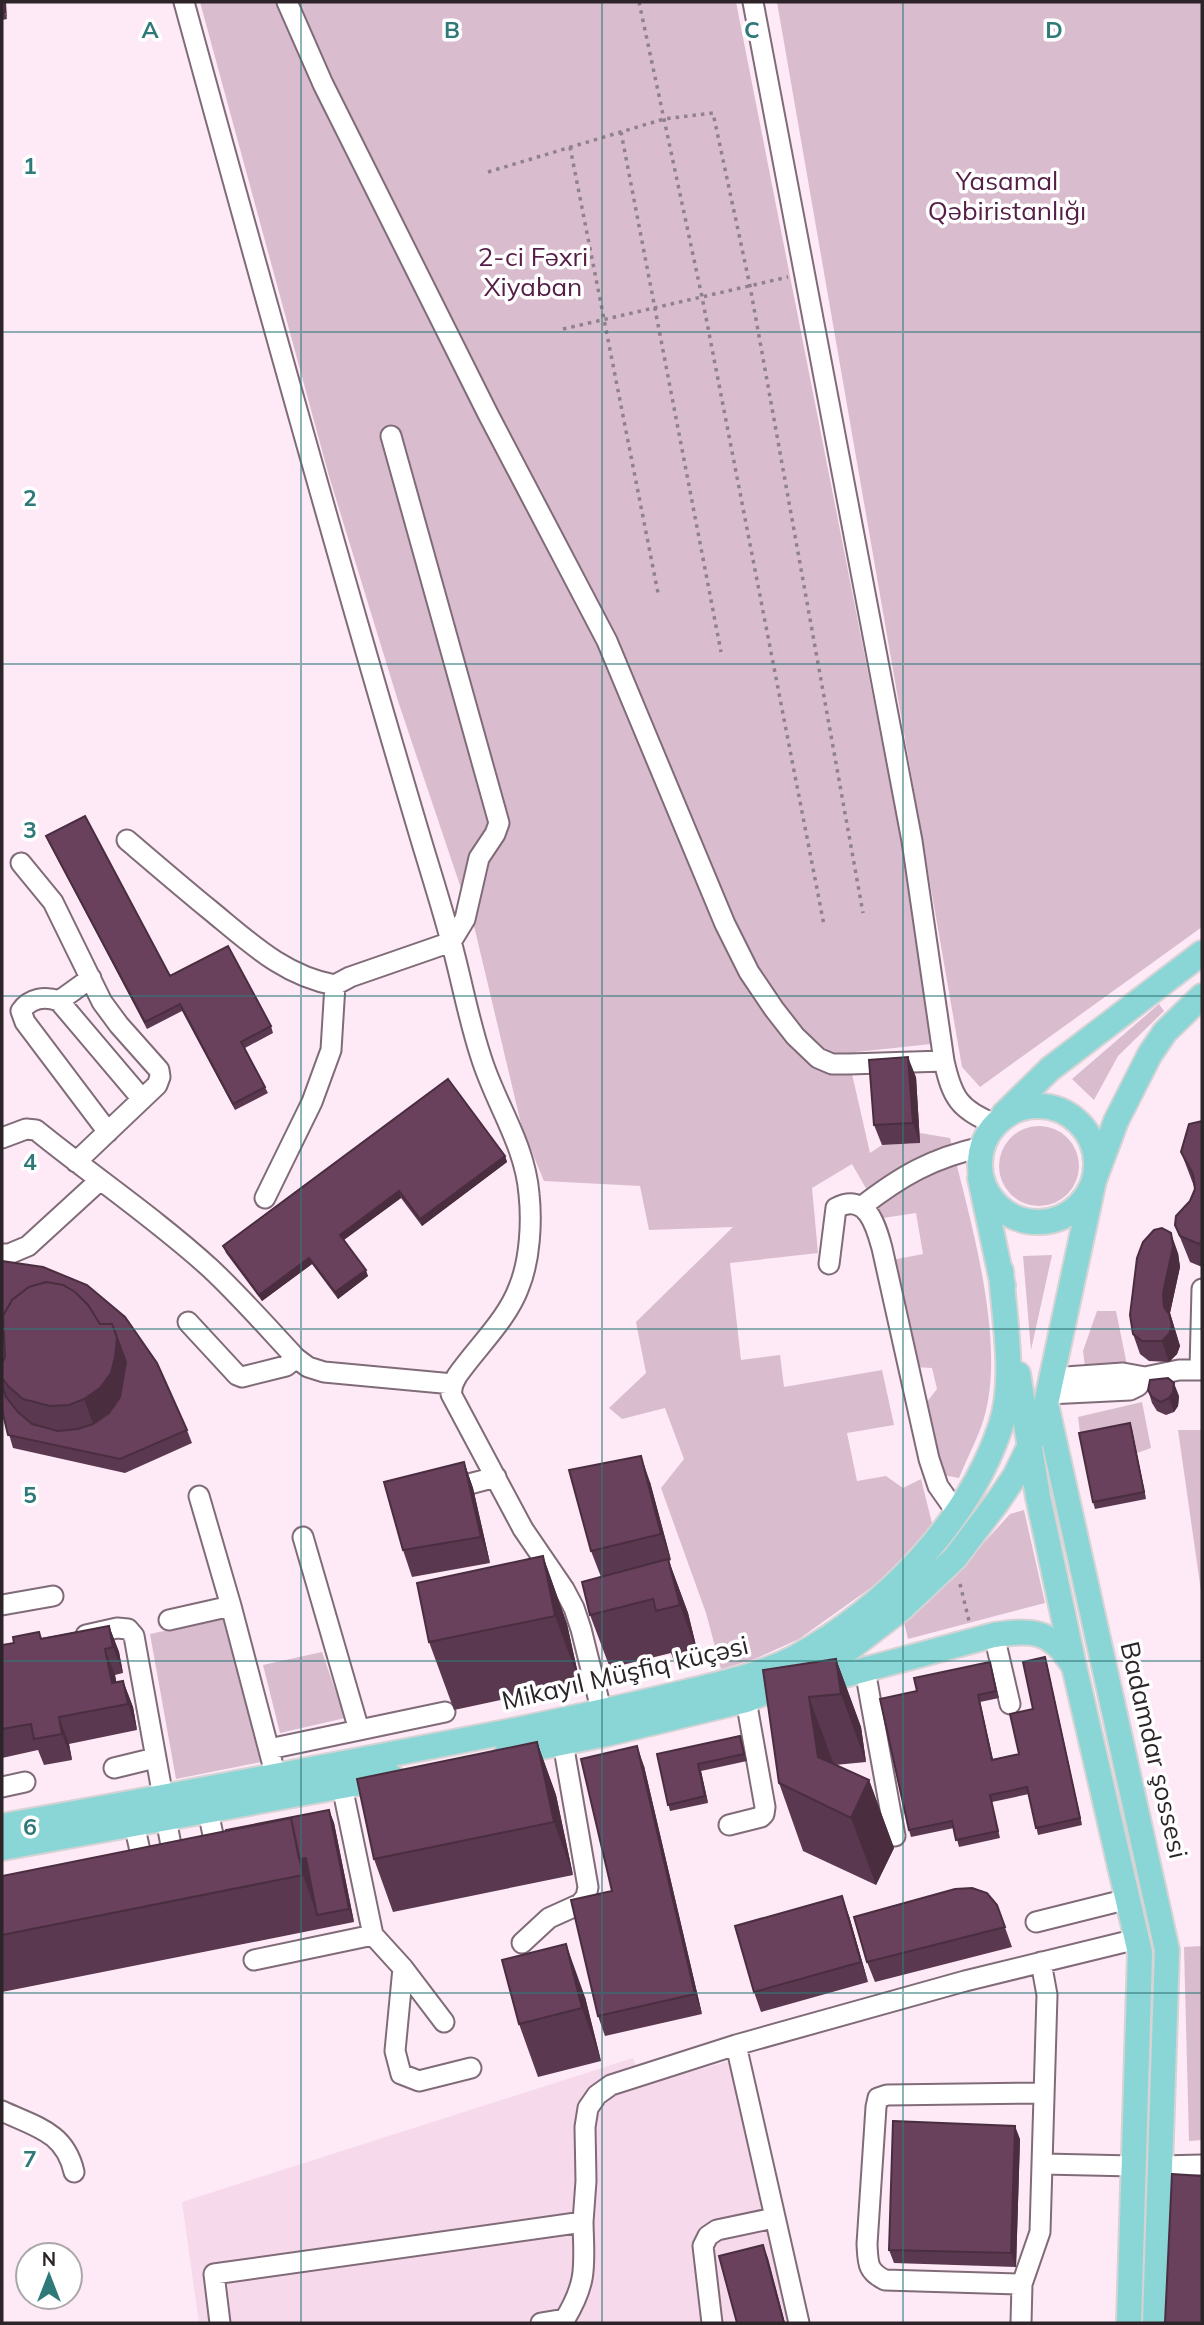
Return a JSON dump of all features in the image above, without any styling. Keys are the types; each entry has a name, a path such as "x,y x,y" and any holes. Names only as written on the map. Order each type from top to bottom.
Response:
{"main road":[{"path":"1129,2323 1141,1966 1138,1939 1074,1667 1029,1447 1001,1271 980,1178 979,1158 984,1140 1022,1095 1051,1069 1202,953"},
{"path":"980,1178 988,1195 1000,1210 1017,1219 1036,1223 1055,1220 1073,1211 1086,1197 1116,1121 1150,1054 1166,1032 1202,996"},
{"path":"995,1124 1011,1112 1029,1106 1049,1107 1067,1114 1082,1126 1092,1142 1096,1161 1094,1180"},
{"name":"Mikayıl Müşfiq küçəsi","path":"2,1848 134,1824 164,1808 208,1811 563,1743 746,1700 823,1666 900,1610 955,1558 1015,1476 1029,1447 1048,1392 1094,1180"},
{"name":"Mikayıl Müşfiq küçəsi","path":"2,1826 164,1808 276,1777 602,1713 725,1683 764,1671 796,1657 834,1632 914,1567 957,1513 994,1444 1006,1409 1007,1358 1001,1271"},
{"name":"Badamdar şossesi","path":"1048,1392 1165,1933 1168,1963 1155,2323"},
{"path":"746,1700 994,1635 1018,1632 1042,1635 1060,1647 1074,1667"},
{"path":"1138,1939 1165,1933"},
{"path":"1133,2166 1161,2166"}],"lane":[{"path":"184,2 312,465 451,942 479,1052 524,1163 529,1194 528,1237 519,1287 509,1306 453,1384 451,1394 523,1529 574,1608 602,1713"},
{"path":"287,2 359,157 488,414 607,641 725,924 750,972 795,1036 818,1058 849,1065 944,1061"},
{"path":"753,2 912,841 944,1061 949,1083 957,1100 966,1110 995,1124"},
{"path":"127,840 267,958 318,982 335,985 350,977 451,942 465,919 479,858 499,823 391,436"},
{"path":"21,863 53,902 102,1002 159,1070 157,1085 76,1162"},
{"path":"59,1001 91,978"},
{"path":"265,1198 312,1102 331,1050 335,985"},
{"path":"108,1132 22,1017 22,1011 29,1002 45,998 59,1001 142,1099"},
{"path":"2,1138 26,1129 36,1130 99,1181 124,1197 210,1269 296,1358 309,1367 324,1372 453,1384"},
{"path":"861,1207 894,1181 917,1169 947,1156 982,1147"},
{"path":"2,1254 28,1246 99,1181"},
{"path":"829,1264 835,1208 842,1205 861,1207 870,1214 876,1227 929,1459 938,1486 957,1513"},
{"path":"1048,1392 1130,1390 1138,1386 1145,1377 1201,1369 1202,1289"},
{"path":"188,1322 237,1375 242,1377 286,1366 296,1358"},
{"path":"424,1495 496,1477"},
{"path":"199,1496 276,1777"},
{"path":"303,1537 359,1730"},
{"path":"2,1605 52,1596"},
{"path":"169,1620 231,1606"},
{"path":"66,1639 117,1628 128,1629 134,1636 177,1880"},
{"path":"994,1635 1010,1704"},
{"path":"865,1670 895,1836"},
{"path":"846,1704 870,1698"},
{"path":"729,1825 761,1817 765,1807 746,1700"},
{"path":"269,1749 445,1712"},
{"path":"522,1943 550,1918 580,1904 586,1897 587,1887 563,1743"},
{"path":"114,1768 155,1758"},
{"path":"2,1787 25,1782"},
{"path":"342,1786 373,1934 444,2022"},
{"path":"208,1811 222,1881"},
{"path":"134,1824 133,1850 148,1886"},
{"path":"1036,1922 1128,1899"},
{"path":"254,1960 373,1934"},
{"path":"541,2323 565,2321 578,2298 585,2274 585,2127 588,2108 597,2095 611,2085 736,2045 965,1980 1138,1939"},
{"path":"1021,2323 1022,2284 1040,2232 1044,2164 1047,1995 1041,1962"},
{"path":"403,1968 395,2051 401,2074 419,2081 471,2068"},
{"path":"736,2045 799,2323"},
{"path":"1022,2284 885,2280 874,2274 868,2263 867,2245 876,2106 878,2098 887,2095 1044,2093"},
{"path":"2,2111 55,2137 71,2156 75,2172"},
{"path":"1044,2164 1133,2166"},
{"path":"1161,2166 1202,2165"},
{"path":"712,2323 703,2246 708,2236 717,2230 774,2218"},
{"path":"220,2323 214,2274 583,2222"}],"path":[{"path":"639,2 702,297 824,925"},
{"path":"488,172 664,119 713,113 750,286 863,913"},
{"path":"621,132 721,652"},
{"path":"570,147 658,593"},
{"path":"563,329 804,274"},
{"path":"957,1572 970,1623"}],"shaded area":[{"path":"748,2056 807,2323 199,2323 182,2202 633,2058 642,2085"}],"green space":[{"name":"2-ci Fəxri Xiyaban","path":"200,2 736,2 941,1043 856,1052 850,1065 870,1153 882,1145 920,1143 920,1133 950,1138 983,1278 991,1353 990,1387 979,1433 959,1478 943,1475 926,1403 937,1389 932,1368 915,1367 892,1260 923,1254 916,1213 883,1218 852,1164 812,1188 818,1253 730,1263 741,1360 780,1355 784,1387 882,1370 894,1425 847,1433 857,1481 886,1476 903,1488 921,1479 932,1523 918,1545 876,1584 799,1639 755,1659 721,1669 706,1613 661,1488 684,1459 665,1408 622,1419 609,1408 646,1373 636,1322 733,1227 649,1230 640,1186 544,1181 522,1128 475,930 398,701 329,476"},
{"name":"Yasamal Qəbiristanlığı","path":"777,2 1202,2 1202,927 980,1087 962,1067"},
{"path":"1159,1004 1164,1011 1118,1056 1094,1100 1072,1079"},
{"path":"1039,1126 1054,1129 1067,1138 1076,1151 1079,1166 1076,1181 1067,1194 1054,1203 1039,1206 1024,1203 1011,1194 1002,1181 999,1166 1002,1151 1011,1138 1024,1129"},
{"path":"1052,1255 1031,1350 1023,1256"},
{"path":"1097,1311 1116,1311 1129,1375 1087,1382 1083,1351"},
{"path":"1142,1402 1151,1448 1137,1453 1132,1430 1081,1440 1078,1417"},
{"path":"1178,1430 1202,1430 1202,1598"},
{"path":"1024,1510 1045,1603 908,1639 904,1622 957,1572 1010,1514"},
{"path":"223,1618 261,1762 176,1779 150,1634"},
{"path":"322,1652 345,1718 280,1733 263,1665"},
{"path":"1202,1946 1202,2140 1189,2141 1184,1947"}],"building":[{"path":"85,816 170,976 228,946 271,1026 241,1042 265,1087 233,1104 180,1004 145,1022 46,836"},
{"path":"908,1057 913,1123 874,1125 869,1060"},
{"path":"448,1079 505,1156 420,1219 399,1191 340,1235 366,1270 335,1292 309,1258 259,1295 223,1246"},
{"path":"1202,1121 1202,1241 1199,1244 1180,1236 1175,1225 1176,1216 1190,1201 1195,1189 1193,1174 1181,1152 1189,1124"},
{"path":"1162,1228 1171,1233 1173,1247 1163,1293 1164,1307 1172,1326 1162,1341 1142,1341 1133,1334 1130,1315 1137,1258 1143,1242 1154,1230"},
{"path":"2,1261 43,1267 87,1285 125,1317 157,1363 187,1430 120,1459 8,1435 2,1410 2,1384 6,1397 32,1424 58,1431 78,1429 93,1424 109,1413 120,1397 126,1362 112,1324 100,1324 88,1305 75,1292 63,1285 46,1282 29,1287 12,1300 3,1316 5,1357 2,1363"},
{"path":"46,1282 63,1285 75,1292 88,1305 100,1324 112,1324 117,1337 111,1373 100,1388 69,1405 50,1406 23,1399 2,1378 2,1363 5,1357 3,1316 12,1300 29,1287"},
{"path":"1168,1378 1174,1383 1173,1392 1161,1402 1152,1397 1148,1390 1150,1380"},
{"path":"1130,1423 1144,1492 1093,1502 1079,1433"},
{"path":"641,1456 661,1534 591,1551 569,1470"},
{"path":"464,1462 481,1537 403,1550 384,1482"},
{"path":"543,1556 555,1616 429,1642 417,1583"},
{"path":"668,1559 680,1605 656,1611 653,1599 590,1615 582,1582"},
{"path":"109,1626 113,1647 105,1649 112,1683 123,1681 128,1704 59,1717 62,1734 34,1739 31,1724 2,1729 2,1645 14,1643 13,1637 39,1632 41,1639"},
{"path":"1045,1657 1080,1818 1036,1828 1027,1787 990,1795 998,1831 956,1840 952,1821 909,1830 880,1699 917,1691 914,1678 990,1662 996,1691 978,1695 992,1760 1019,1754 1010,1714 1033,1709 1023,1662"},
{"path":"836,1659 841,1694 809,1697 818,1757 869,1780 851,1818 779,1783 763,1670"},
{"path":"740,1736 744,1754 698,1764 705,1796 668,1805 657,1754"},
{"path":"537,1742 554,1822 374,1859 357,1779"},
{"path":"637,1746 695,1994 598,2016 571,1900 612,1891 581,1759"},
{"path":"329,1810 349,1909 317,1915 306,1858 299,1859 291,1818 226,1830"},
{"path":"291,1818 303,1875 2,1935 2,1876"},
{"path":"972,1888 987,1893 997,1905 1005,1927 867,1962 854,1917 955,1889"},
{"path":"842,1896 861,1962 754,1992 735,1926"},
{"path":"566,1944 582,2008 519,2024 502,1960"},
{"path":"893,2121 1015,2126 1011,2253 889,2250"},
{"path":"1172,2174 1202,2176 1202,2323 1165,2323"},
{"path":"763,2245 784,2323 737,2323 719,2256"}]}
